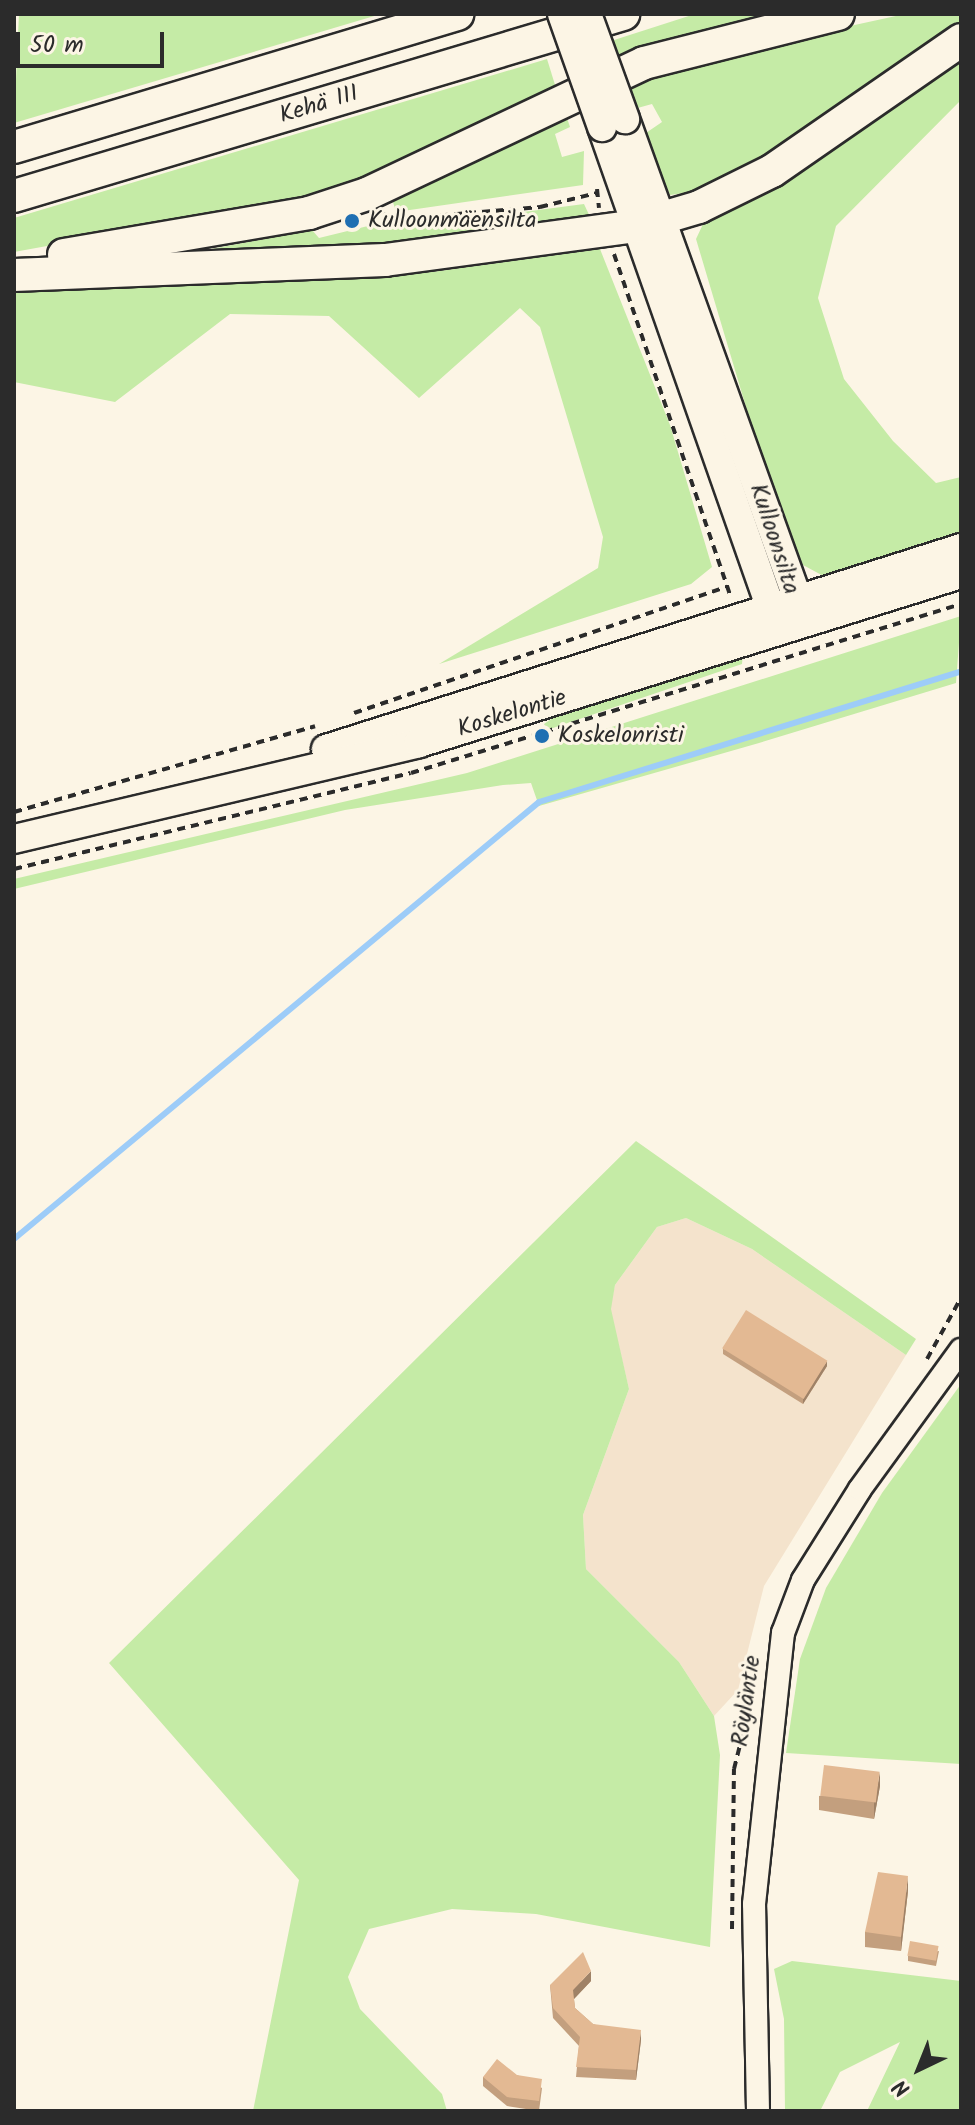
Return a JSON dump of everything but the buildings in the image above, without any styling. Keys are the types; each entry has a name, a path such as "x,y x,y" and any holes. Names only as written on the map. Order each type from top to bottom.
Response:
{"highway":[{"name":"Kehä III","path":"14,147 458,14"},
{"name":"Kehä III","path":"14,196 623,14"},
{"path":"14,264 309,213 367,194 644,63 838,14"},
{"path":"14,275 385,260 634,225 772,171 961,40"}],"main road":[{"name":"Kulloonsilta","path":"562,14 614,123"},
{"name":"Kulloonsilta","path":"587,14 614,123 634,225 784,602 791,627"},
{"name":"Koskelontie","path":"228,787 784,602 961,548"},
{"name":"Koskelontie","path":"14,839 419,743 961,574"}],"street":[{"name":"Röyläntie","path":"758,2111 754,1904 783,1633 803,1580 860,1489 961,1350"}],"path":[{"path":"351,714 727,587 634,225 597,193 597,180"},
{"path":"381,211 398,219 540,207 597,193"},
{"path":"14,812 323,724"},
{"path":"14,869 178,828"}],"shaded area":[{"path":"686,1218 752,1249 906,1355 764,1586 738,1690 714,1716 679,1662 586,1569 583,1515 629,1389 610,1309 615,1285 657,1227"}],"green space":[{"path":"19,14 381,14 14,123"},
{"path":"695,14 788,14 618,64 611,41"},
{"path":"905,14 961,14 961,26 855,103 712,189 670,195 643,135 662,122 652,104 634,109 628,85 709,57"},
{"path":"961,54 961,100 836,226 818,298 844,379 893,441 936,483 961,477 961,538 829,579 803,565 782,528 696,239 704,222 816,161"},
{"path":"547,59 556,88 327,195 14,252 14,218"},
{"path":"565,112 570,127 555,134 562,157 584,151 583,185 396,212 393,202"},
{"path":"584,204 591,219 400,244 174,256 312,230 319,238 372,225 407,227"},
{"path":"600,249 670,425 712,567 691,584 439,664 598,568 603,537 540,327 520,308 419,398 329,316 230,314 115,402 14,382 14,289 432,272"},
{"path":"961,616 956,683 759,743 539,806 531,783 503,785 345,810 14,889 14,879 467,773"},
{"path":"743,653 742,664 547,730 544,724 575,703"},
{"path":"636,1141 916,1339 906,1355 752,1249 686,1218 657,1227 615,1285 611,1309 629,1389 583,1515 586,1569 679,1662 714,1716 720,1755 710,1947 536,1914 452,1909 369,1929 348,1977 360,2009 442,2094 447,2111 253,2111 299,1880 109,1663"},
{"path":"961,1384 961,1764 786,1753 800,1659 826,1588 882,1493"},
{"path":"792,1961 961,1981 961,2111 867,2111 900,2042 840,2072 820,2111 785,2111 784,2019 774,1969"}],"waterway":[{"path":"14,1239 539,802 961,671"}],"place":[{"name":"Kulloonmäensilta","path":"352,221"},
{"name":"Koskelonristi","path":"542,736"}]}
